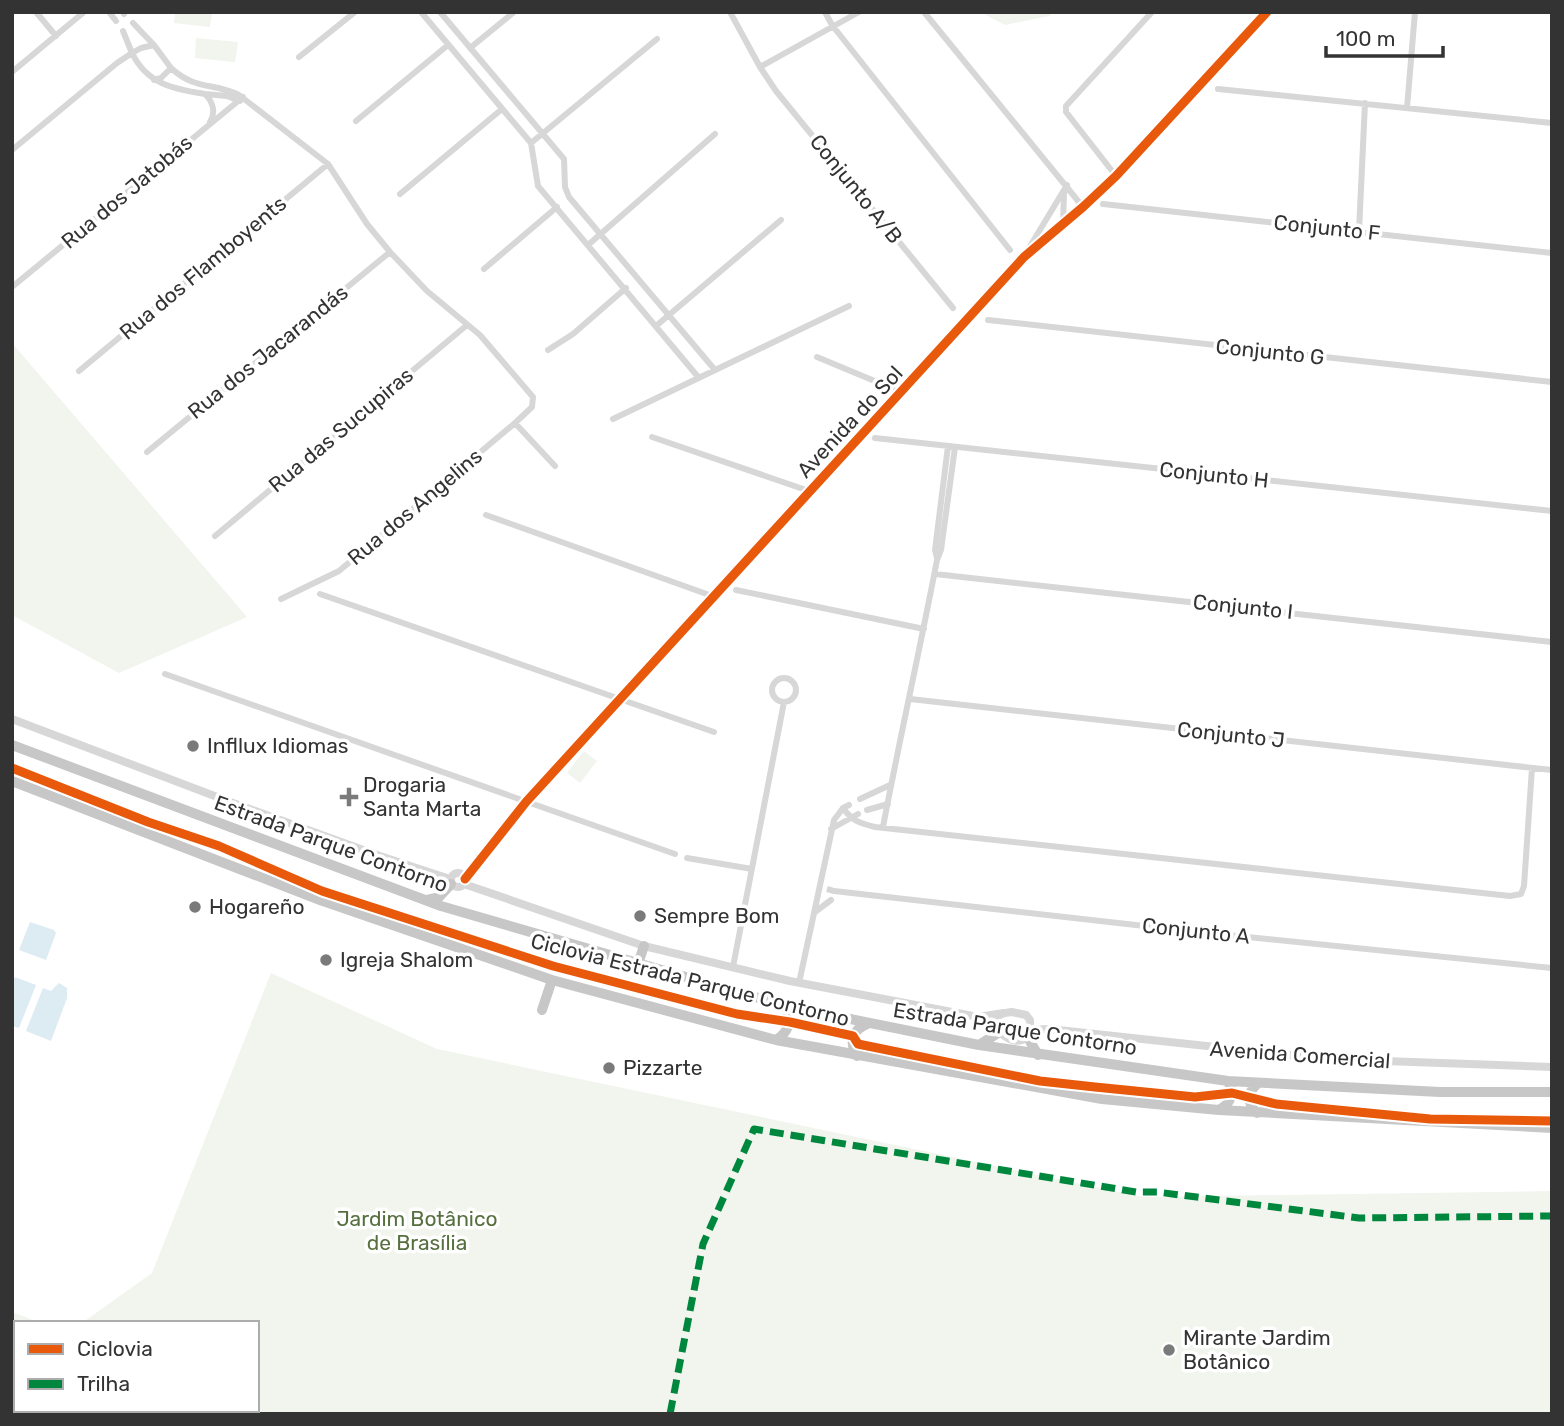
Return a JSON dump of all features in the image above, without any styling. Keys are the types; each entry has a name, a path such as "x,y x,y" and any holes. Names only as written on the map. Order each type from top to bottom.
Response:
{"highway":[{"name":"Estrada Parque Contorno","path":"12,745 455,910 786,1006 979,1045 1228,1081 1440,1092 1552,1092"},
{"path":"12,781 320,900 552,980 776,1040 1102,1099 1219,1110 1552,1128"},
{"path":"426,900 439,897 458,881"},
{"path":"455,910 453,898 458,881"},
{"path":"638,964 644,946"},
{"path":"542,1010 552,980"},
{"path":"776,1040 787,1030 790,1022 786,1006"},
{"path":"857,1056 852,1043 853,1036 858,1028 867,1024"},
{"path":"979,1045 997,1027"},
{"path":"1029,1033 1038,1055"},
{"path":"1219,1110 1230,1100 1232,1093 1228,1081"},
{"path":"1257,1084 1249,1096 1252,1108 1257,1112"}],"street":[{"path":"36,12 56,36"},
{"path":"12,72 84,12"},
{"path":"109,12 116,20 123,13"},
{"path":"299,57 355,12"},
{"path":"421,12 531,142 538,186 699,377"},
{"path":"440,12 564,159 566,193 715,370"},
{"path":"470,48 514,12"},
{"name":"Conjunto A/B","path":"730,12 776,91 953,308"},
{"path":"825,12 832,25 1010,250"},
{"path":"760,67 859,12"},
{"path":"924,12 1083,207"},
{"path":"1116,176 1066,109 1067,103 1152,12"},
{"name":"Avenida do Sol","path":"458,881 472,868 526,802 1024,257 1116,176 1267,12"},
{"path":"1407,108 1415,12"},
{"path":"133,23 171,68 193,83 225,89 300,141 328,164 367,224 390,252 427,291 467,325"},
{"path":"123,31 143,71 154,80 172,88 240,99"},
{"path":"531,142 657,39"},
{"path":"12,150 117,63 132,53 154,45"},
{"path":"356,121 448,45"},
{"path":"154,80 161,78 171,68"},
{"path":"479,81 490,71"},
{"path":"1218,89 1552,123"},
{"path":"205,94 212,103 213,117"},
{"path":"209,124 213,117 240,99"},
{"name":"Rua dos Jatobás","path":"12,287 240,99"},
{"path":"1359,231 1365,103"},
{"path":"400,194 502,109"},
{"path":"588,245 715,134"},
{"name":"Rua dos Flamboyents","path":"79,371 328,164"},
{"path":"1024,257 1065,188"},
{"path":"1049,216 1049,223 1059,228 1065,188"},
{"name":"Conjunto F","path":"1103,204 1552,253"},
{"path":"484,269 557,207"},
{"path":"656,326 781,220"},
{"name":"Rua dos Jacarandás","path":"147,452 390,252"},
{"path":"548,350 573,334 626,288"},
{"path":"612,419 849,306"},
{"name":"Conjunto G","path":"988,320 1552,382"},
{"name":"Rua dos Angelins","path":"281,599 339,571 532,407 533,397 491,346 467,325"},
{"name":"Rua das Sucupiras","path":"215,536 467,325"},
{"path":"817,358 901,392"},
{"path":"515,423 555,466"},
{"path":"652,436 809,492"},
{"name":"Conjunto H","path":"876,438 1552,511"},
{"path":"883,827 941,550 951,446"},
{"path":"486,514 715,597"},
{"name":"Conjunto I","path":"934,574 1552,642"},
{"path":"736,590 924,629"},
{"path":"320,594 714,732"},
{"path":"165,674 675,854"},
{"name":"Conjunto J","path":"910,699 1552,770"},
{"path":"733,967 784,702"},
{"name":"Avenida Comercial","path":"12,719 233,803 644,946 799,983 978,1017 997,1027 1010,1039 1017,1040 1029,1033 1049,1029 1328,1059 1552,1066"},
{"path":"815,912 832,900 831,829 834,820 846,806 849,817 856,822 883,827 1510,896 1521,894 1524,886 1532,768"},
{"path":"860,799 890,785"},
{"path":"867,810 888,804"},
{"path":"831,829 858,814"},
{"path":"687,858 752,869"},
{"path":"799,983 815,912 830,890"},
{"name":"Conjunto A","path":"830,890 1552,968"},
{"path":"997,1027 1004,1013"},
{"name":"Avenida Comercial","path":"978,1017 1020,1013 1049,1029"},
{"path":"1029,1033 1030,1020"}],"green space":[{"path":"175,12 212,12 210,27 174,23"},
{"path":"980,12 1053,12 1049,16 1005,25"},
{"path":"196,38 238,42 235,62 195,58"},
{"path":"12,343 247,617 119,673 12,615"},
{"path":"584,751 597,761 580,783 567,773"},
{"name":"Jardim Botânico de Brasília","path":"271,973 437,1049 1143,1197 1552,1191 1552,1414 12,1414 12,1312 36,1321 14,1321 14,1412 259,1412 259,1321 85,1321 152,1273"}],"shaded area":[{"path":"30,922 56,933 46,960 19,950"},
{"path":"15,977 36,985 19,1028 12,1026 12,984"},
{"path":"59,983 67,988 67,998 51,1041 26,1031 43,988 51,991"}],"tunnel":[{"path":"827,889 834,891"}],"marked path":[{"path":"670,1414 703,1244 754,1129 1136,1192 1157,1192 1359,1218 1552,1216"}],"cycle path":[{"path":"465,879 526,802 1024,257 1116,176 1267,12"},
{"name":"Ciclovia Estrada Parque Contorno","path":"12,768 148,822 219,846 322,891 553,966 737,1014 853,1036 858,1044 1040,1081 1195,1097 1232,1093 1276,1104 1430,1119 1552,1121"}],"place":[{"name":"Infllux Idiomas","path":"193,746"},
{"name":"Drogaria Santa Marta","path":"349,797"},
{"name":"Hogareño","path":"195,907"},
{"name":"Sempre Bom","path":"640,916"},
{"name":"Igreja Shalom","path":"326,960"},
{"name":"Pizzarte","path":"609,1068"},
{"name":"Mirante Jardim Botânico","path":"1169,1350"}]}
